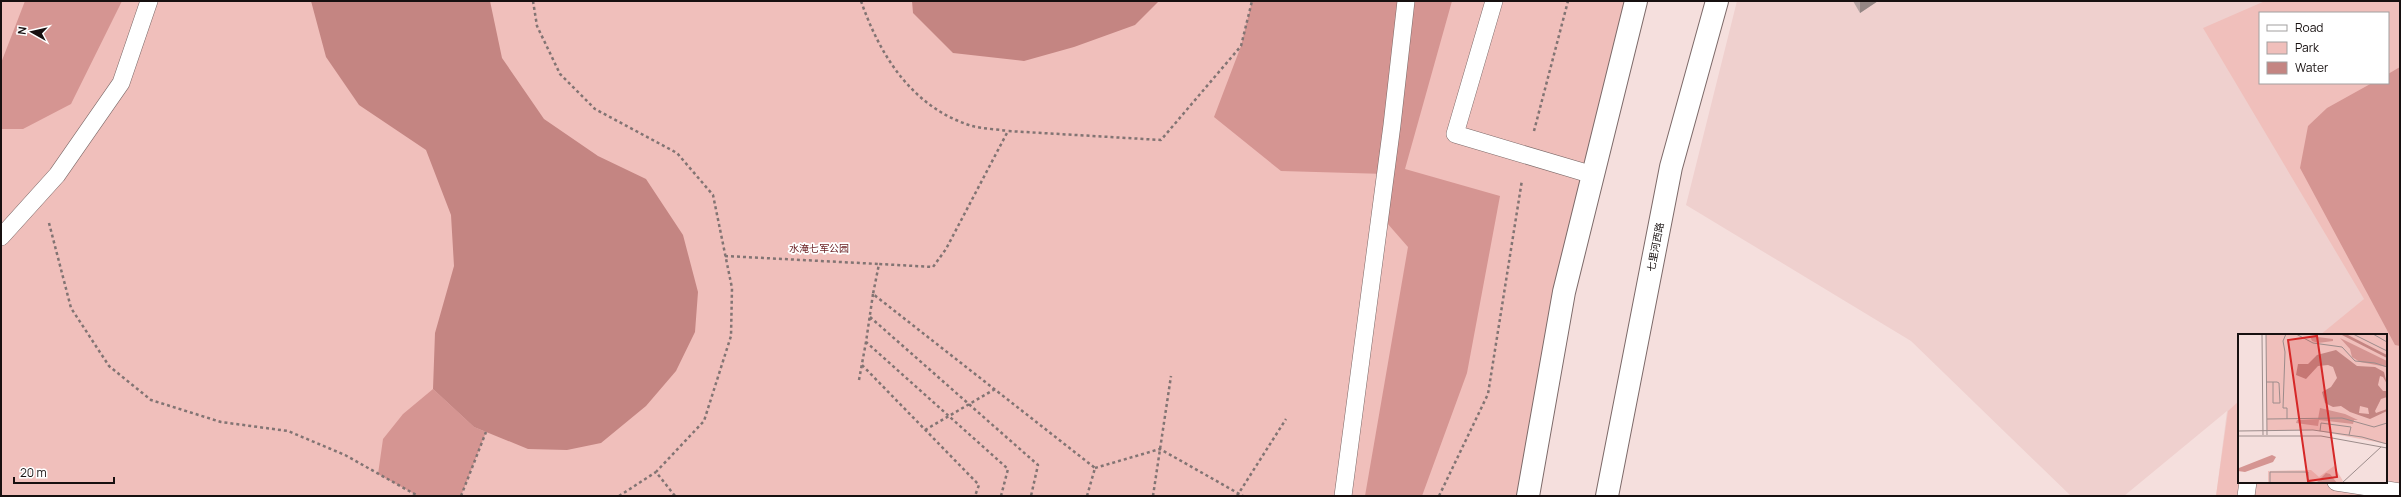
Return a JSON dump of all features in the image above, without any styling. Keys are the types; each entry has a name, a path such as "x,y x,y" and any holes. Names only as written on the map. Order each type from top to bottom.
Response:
{"street":[{"path":"1528,496 1564,292 1636,1"},
{"name":"七里河西路","path":"1608,496 1671,168 1717,1"}],"lane":[{"path":"1,237 57,175 121,83 149,1"},
{"path":"1343,496 1392,125 1406,1"},
{"path":"1494,1 1455,134 1527,157 1593,175"},
{"path":"2246,496 2248,483"},
{"path":"2342,483 2400,492"}],"path":[{"path":"533,1 537,26 560,74 595,109 677,153 713,195 732,288 731,336 704,420 656,472 619,496"},
{"path":"861,1 877,43 900,78 932,107 972,126 1008,131 1161,140 1241,46 1252,1"},
{"path":"1439,496 1488,394 1527,157 1568,1"},
{"path":"725,256 933,268 946,249 1008,131"},
{"path":"44,189 50,234 71,308 109,366 151,400 221,422 288,431 345,455 418,496"},
{"path":"859,380 879,264"},
{"path":"874,294 1096,468"},
{"path":"870,316 1038,465 1031,496"},
{"path":"866,342 1008,469 1001,496"},
{"path":"862,365 979,485 975,496"},
{"path":"1154,496 1171,376"},
{"path":"925,430 995,389"},
{"path":"1237,495 1286,419"},
{"path":"461,496 486,432"},
{"path":"1096,468 1160,449 1237,495 1243,496"},
{"path":"1087,496 1096,468"},
{"path":"656,472 675,496"}],"shaded area":[{"path":"25,1 122,1 71,104 23,129 1,129 1,63"},
{"path":"1252,1 1452,1 1405,169 1500,196 1467,373 1422,496 1365,496 1408,247 1380,215 1386,174 1281,171 1214,117 1241,46"},
{"path":"1737,1 2400,1 2400,496 2216,496 2227,411 2124,496 2071,496 1911,341 1686,205"},
{"path":"2400,67 2400,346 2395,345 2300,168 2308,126 2327,108 2370,84 2389,84 2389,73"},
{"path":"433,389 474,427 486,432 461,496 418,496 378,474 383,439 403,414"}],"green space":[{"name":"水淹七军公园","path":"1,1 1636,1 1528,496 1,496"},
{"path":"2265,1 2400,1 2400,496 2216,496 2228,411 2238,402 2238,483 2387,483 2387,334 2321,334 2364,299 2203,28"}],"water":[{"path":"311,1 490,1 502,58 544,119 598,156 646,179 683,235 698,292 695,332 676,371 646,406 601,443 567,450 528,449 474,427 433,389 435,333 454,266 451,215 426,150 359,105 326,57"},
{"path":"912,1 1159,1 1135,25 1074,47 1024,61 953,53 913,13"}]}
